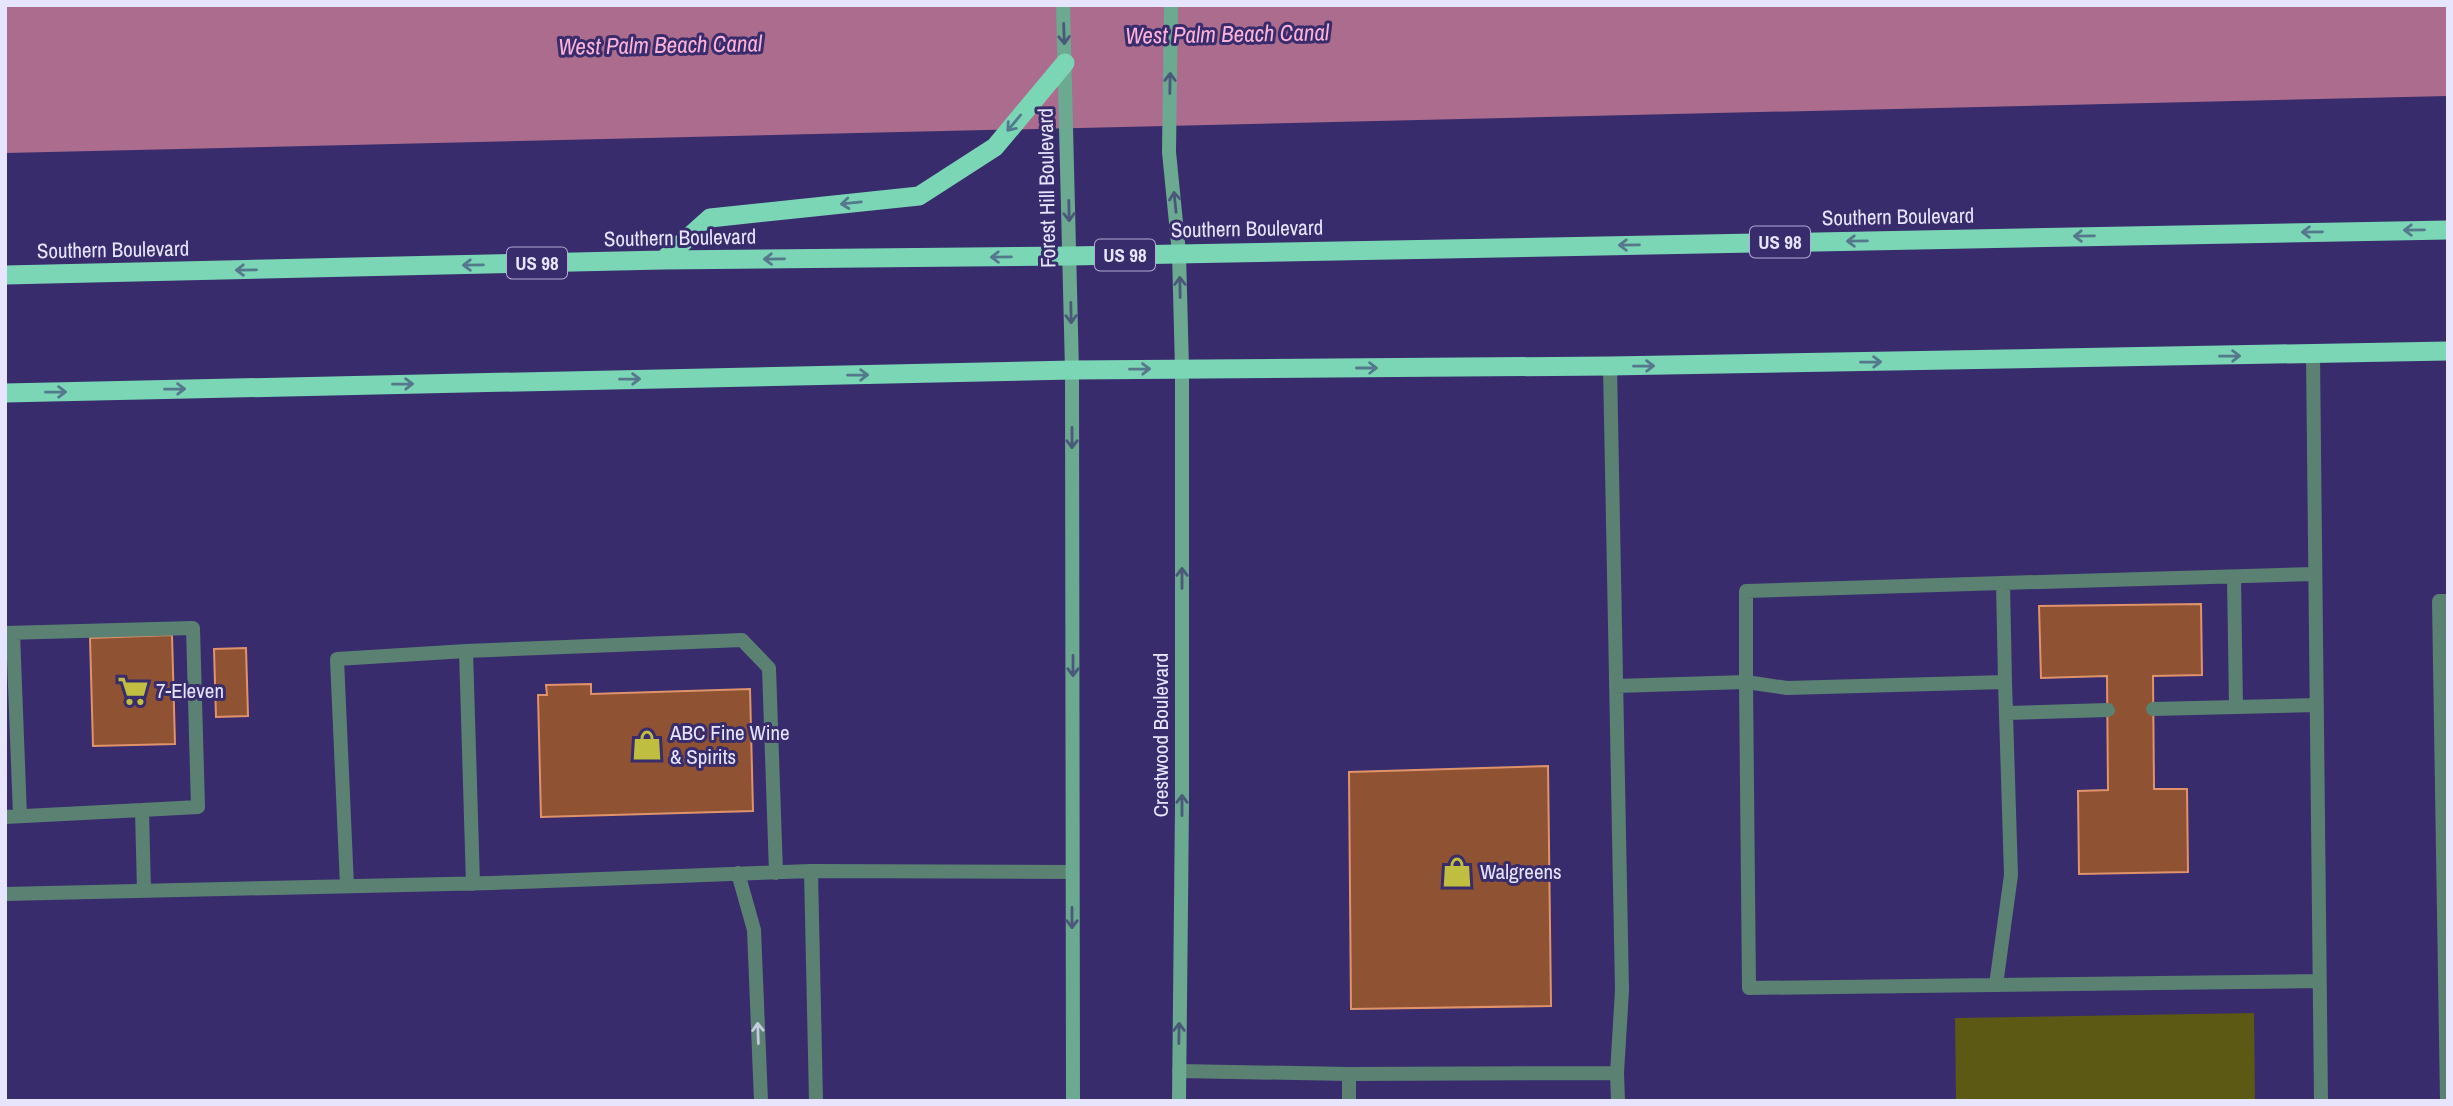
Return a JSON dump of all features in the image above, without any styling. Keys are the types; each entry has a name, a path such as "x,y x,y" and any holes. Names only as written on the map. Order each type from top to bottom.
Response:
{"highway":[{"path":"663,260 710,218 919,196 995,147 1065,62"},
{"name":"Southern Boulevard","path":"5,275 663,260 1070,256 2448,230"},
{"path":"5,393 1072,370 1610,366 2448,351"}],"main road":[{"name":"Forest Hill Boulevard","path":"1063,5 1072,370"},
{"path":"1171,5 1169,152 1179,253 1182,369"},
{"name":"Crestwood Boulevard","path":"1178,1101 1182,805 1182,369"},
{"path":"1072,370 1073,1101"}],"lane":[{"path":"2313,355 2320,1101"},
{"path":"1610,366 1622,990 1618,1101"},
{"path":"2315,574 1746,591 1749,988 2319,981"},
{"path":"2234,577 2236,707"},
{"path":"1996,985 2011,875 2003,583"},
{"path":"2447,1101 2444,680 2439,601 2448,601"},
{"path":"193,628 198,807 142,810 13,816 9,633 193,628"},
{"path":"347,887 337,659 742,640 769,668 776,873"},
{"path":"466,651 473,884"},
{"path":"1616,686 1746,682 1787,688 2005,682"},
{"path":"2153,709 2317,705"},
{"path":"2007,713 2108,710"},
{"path":"142,810 144,891"},
{"path":"811,871 816,1101"},
{"path":"5,894 473,884 811,871 1072,872"},
{"path":"738,873 754,930 761,1101"},
{"path":"1179,1071 1349,1074 1617,1073"},
{"path":"1349,1074 1349,1101"}],"shaded area":[{"path":"2254,1013 2255,1101 1956,1101 1955,1018"}],"water":[{"name":"West Palm Beach Canal","path":"5,5 2448,5 2448,96 5,153"}],"building":[{"path":"2201,604 2202,675 2153,676 2154,789 2187,789 2188,872 2079,874 2078,791 2108,790 2107,676 2041,678 2039,606"},
{"name":"7-Eleven","path":"172,635 175,744 93,746 90,638"},
{"path":"246,648 248,716 216,717 214,649"},
{"path":"591,684 591,694 750,689 753,811 541,817 538,695 547,695 546,685"},
{"path":"1548,766 1551,1006 1351,1009 1349,772"}],"place":[{"name":"7-Eleven","path":"133,691"},
{"name":"ABC Fine Wine & Spirits","path":"647,745"},
{"name":"Walgreens","path":"1457,872"}]}
